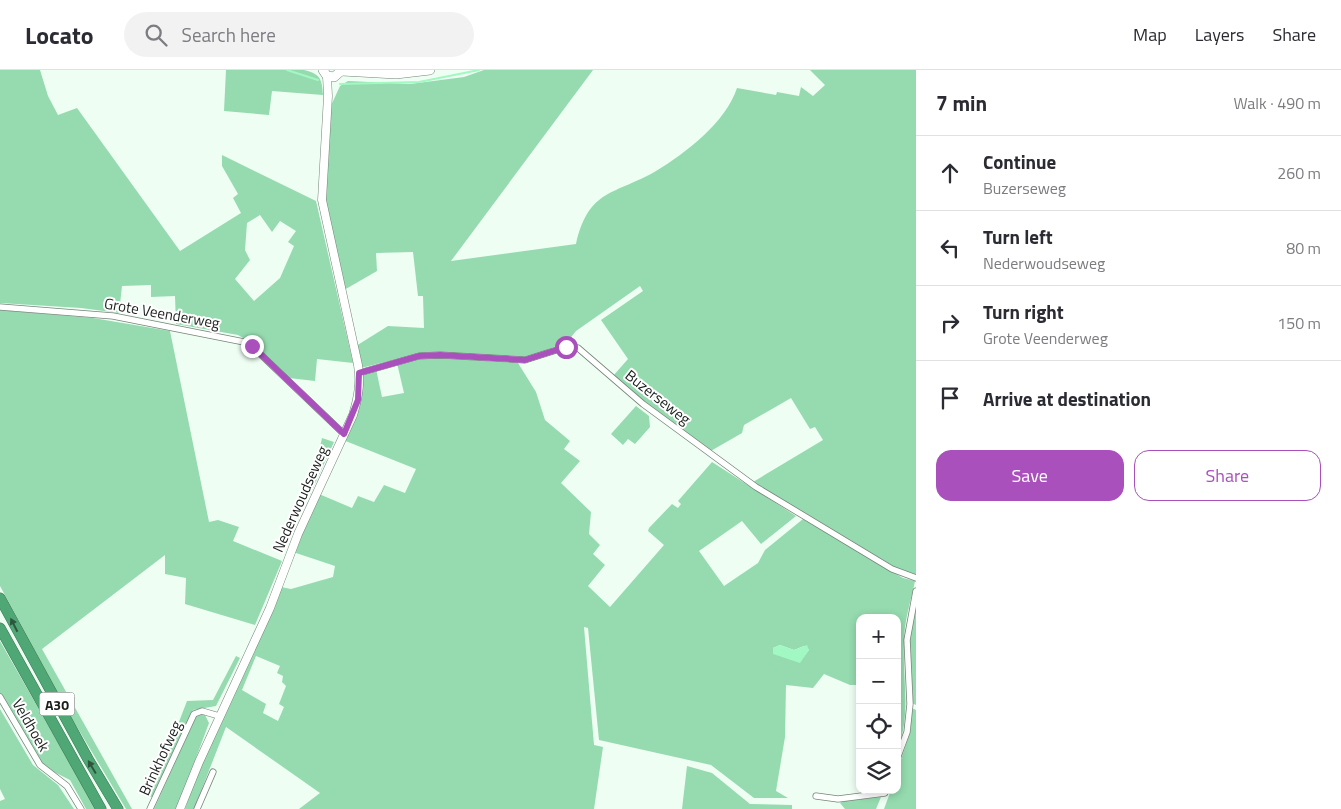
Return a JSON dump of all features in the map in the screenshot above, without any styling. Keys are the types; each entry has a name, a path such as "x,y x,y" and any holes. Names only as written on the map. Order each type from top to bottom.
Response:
{"highway":[{"name":"A30","path":"0,598 64,716 118,809"},
{"name":"A30","path":"0,628 75,766 101,809"}],"main road":[{"path":"328,74 342,70 379,74 426,71"},
{"path":"395,70 426,71"}],"street":[{"name":"Nederwoudseweg","path":"180,809 219,716 270,608 298,534 358,400 359,373 322,200 328,74"},
{"name":"Grote Veenderweg","path":"0,306 112,316 244,342 257,351 344,434"},
{"name":"Buzerseweg","path":"359,373 419,356 440,355 525,360 566,347 578,348 643,404 756,487 892,569 916,578"},
{"path":"901,749 907,732 910,704 906,640 916,591"},
{"name":"Veldhoek","path":"0,697 40,765 67,786 81,809"},
{"path":"910,704 916,707"},
{"name":"Brinkhofweg","path":"150,809 194,714 202,711 219,716"},
{"path":"197,809 213,772"},
{"path":"816,796 838,798 876,794"}],"shaded area":[{"path":"0,70 40,70 48,96 58,115 77,108 180,251 241,213 233,198 238,194 222,166 222,155 316,201 353,363 317,359 315,381 289,378 252,343 238,335 176,324 175,296 151,297 151,285 122,286 119,313 81,308 0,303","holes":["260,215 272,232 280,221 296,231 288,242 294,246 280,278 254,301 235,279 250,260 245,250 247,223"]},
{"path":"226,70 304,70 317,75 322,84 323,95 272,91 269,115 224,111"},
{"path":"484,70 593,70 451,261 576,244 581,226 588,212 596,203 616,190 656,171 692,146 704,136 724,113 732,101 737,88 776,95 777,92 799,96 801,87 813,96 825,85 810,70 916,70 916,576 910,576 753,482 823,440 815,427 810,429 791,398 744,425 742,433 709,452 675,428 613,376 628,359 601,320 643,291 640,286 576,331 568,341 526,359 426,352 361,368 356,346 388,326 424,328 423,296 418,296 413,252 376,253 377,271 344,290 325,210 329,110 340,86 348,81 410,84 464,77"},
{"path":"0,310 93,318 170,331 209,522 218,520 239,527 233,541 282,561 255,625 185,604 186,578 165,574 165,555 42,649 132,809 126,809 71,717 0,586"},
{"path":"426,357 518,363 536,392 545,420 570,441 564,449 580,461 561,483 591,512 589,534 600,545 593,554 605,565 588,586 610,607 664,545 648,531 649,528 672,504 678,508 681,504 678,501 712,462 796,516 761,544 742,521 699,551 724,586 758,563 765,550 803,519 903,578 915,581 904,634 905,710 901,740 901,614 856,614 856,685 850,685 824,674 813,688 786,685 785,737 776,791 788,798 754,798 711,765 599,740 588,628 584,627 594,745 603,747 594,809 299,809 320,793 226,727 194,809 185,809 203,758 281,587 291,589 333,577 335,566 293,552 319,494 352,508 358,496 374,502 384,485 405,493 416,469 343,440 355,414 363,374 376,369 382,397 404,393 397,363","holes":["780,645 794,650 804,646 809,650 801,660 773,648","256,656 280,666 277,673 283,676 282,682 286,686 279,704 284,707 278,721 263,713 266,704 242,690"]},
{"path":"636,406 649,416 650,427 635,444 628,439 623,445 611,434"},
{"path":"322,438 334,442 309,497"},
{"path":"916,602 916,705 912,703 908,647"},
{"path":"0,641 96,809 86,809 70,780 54,772 37,759 0,693"},
{"path":"780,645 794,650 807,645 809,650 800,663 773,654 773,648"},
{"path":"236,656 240,658 216,706 193,710 154,797 150,797 187,701 213,700"},
{"path":"912,708 916,710 916,809 884,809 890,794 901,794 901,759 910,733"},
{"path":"0,709 33,765 58,785 74,809 0,809 0,801 5,799 0,789"},
{"path":"205,715 209,723 177,809 154,809 196,717"},
{"path":"687,766 712,773 750,804 792,805 792,809 682,809"},
{"path":"881,797 876,809 845,809 840,803 843,801"}],"waterway":[{"path":"287,70 318,80"},
{"path":"340,84 419,82 479,70"}],"route":[{"path":"252,346 334,427 344,434 358,400 359,373 419,356 440,355 525,360 566,347"}]}
